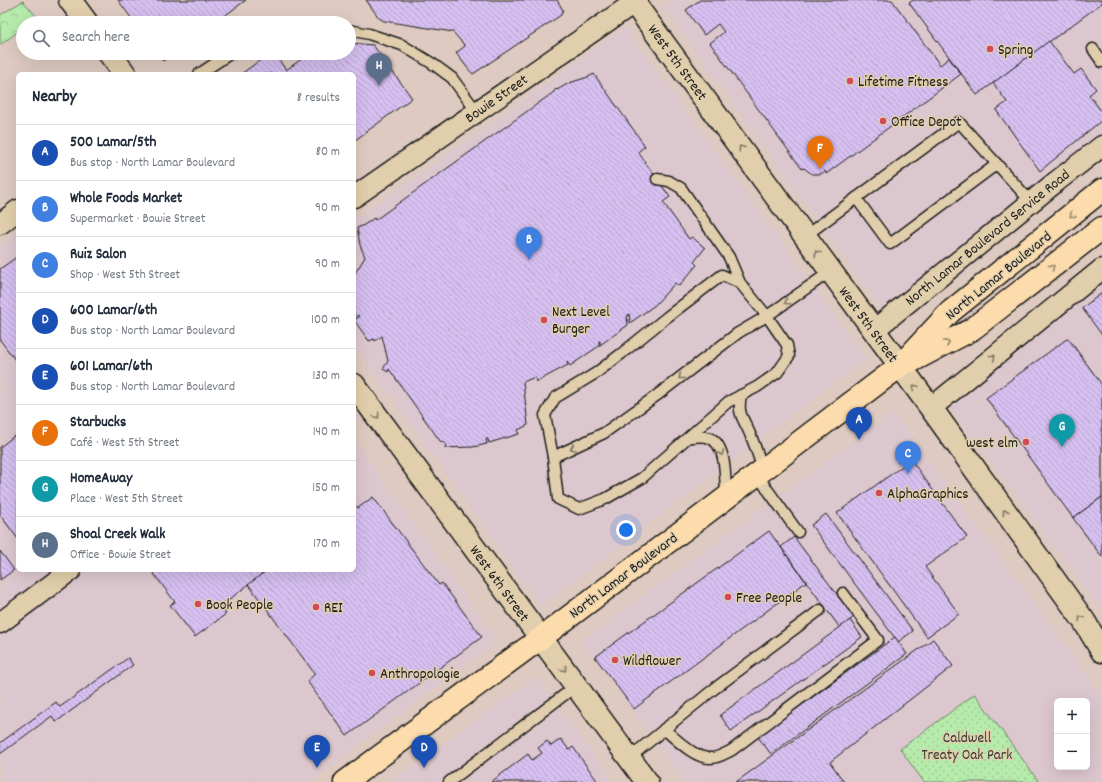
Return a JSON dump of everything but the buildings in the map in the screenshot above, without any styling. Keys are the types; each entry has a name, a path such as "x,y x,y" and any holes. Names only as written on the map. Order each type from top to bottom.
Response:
{"main road":[{"path":"70,0 82,16"},
{"name":"West 5th Street","path":"635,1 931,408 1084,621 1102,651"},
{"path":"114,60 123,72"},
{"name":"North Lamar Boulevard","path":"352,780 900,366 950,312 1102,190"},
{"name":"North Lamar Boulevard","path":"900,366 971,330 1102,228"},
{"name":"West 6th Street","path":"356,388 647,782"}],"street":[{"name":"Bowie Street","path":"356,196 635,1"},
{"name":"North Lamar Boulevard Service Road","path":"874,330 1102,146"},
{"path":"0,224 16,212"},
{"path":"931,408 1102,269"},
{"path":"0,623 68,572"}],"lane":[{"path":"356,31 402,45 433,64 452,78 477,112"},
{"path":"1093,49 1102,62"},
{"path":"202,72 220,60"},
{"path":"805,236 959,122 1031,202"},
{"path":"856,198 890,244 997,164"},
{"path":"657,179 669,181 682,188 728,257 740,283 768,316 787,345 789,356 776,373 757,387 728,402 642,478 605,499 579,509 558,499 553,457 545,415 554,398 596,373 722,275 740,283"},
{"path":"553,457 604,433 656,396 738,333 768,316 831,271"},
{"path":"741,395 739,406 741,417 750,434 760,472 798,532"},
{"path":"690,437 707,437 715,442 722,454 726,498"},
{"path":"664,729 696,755 711,758 723,754 732,750 878,640 843,593"},
{"path":"629,758 714,689 820,610"},
{"path":"449,782 576,686"}],"shaded area":[{"path":"671,0 1102,0 1102,137 885,314 663,6"},
{"path":"625,27 866,359 541,606 356,348 356,219"},
{"path":"16,233 16,572 356,572 356,444 499,641 310,782 0,782 0,245"},
{"path":"1102,278 1102,611 948,404"},
{"path":"893,412 1102,695 1102,782 684,782 581,641"},
{"path":"536,676 613,782 391,782"}],"green space":[{"path":"23,1 36,16 16,16 16,33 0,45 0,15"},
{"name":"Caldwell Treaty Oak Park","path":"975,694 1039,782 924,782 900,749"}],"place":[{"name":"Spring","path":"990,49"},
{"name":"Lifetime Fitness","path":"850,81"},
{"name":"Shoal Creek Walk","path":"379,86"},
{"name":"Office Depot","path":"883,121"},
{"name":"Starbucks","path":"820,169"},
{"name":"Whole Foods Market","path":"529,260"},
{"name":"Next Level Burger","path":"544,320"},
{"name":"500 Lamar/5th","path":"859,440"},
{"name":"west elm","path":"1026,442"},
{"name":"HomeAway","path":"1062,447"},
{"name":"Ruiz Salon","path":"908,474"},
{"name":"AlphaGraphics","path":"879,493"},
{"name":"Free People","path":"728,597"},
{"name":"Book People","path":"198,604"},
{"name":"REI","path":"316,607"},
{"name":"Wildflower","path":"615,660"},
{"name":"Anthropologie","path":"372,673"},
{"name":"601 Lamar/6th","path":"317,768"},
{"name":"600 Lamar/6th","path":"424,768"}]}
